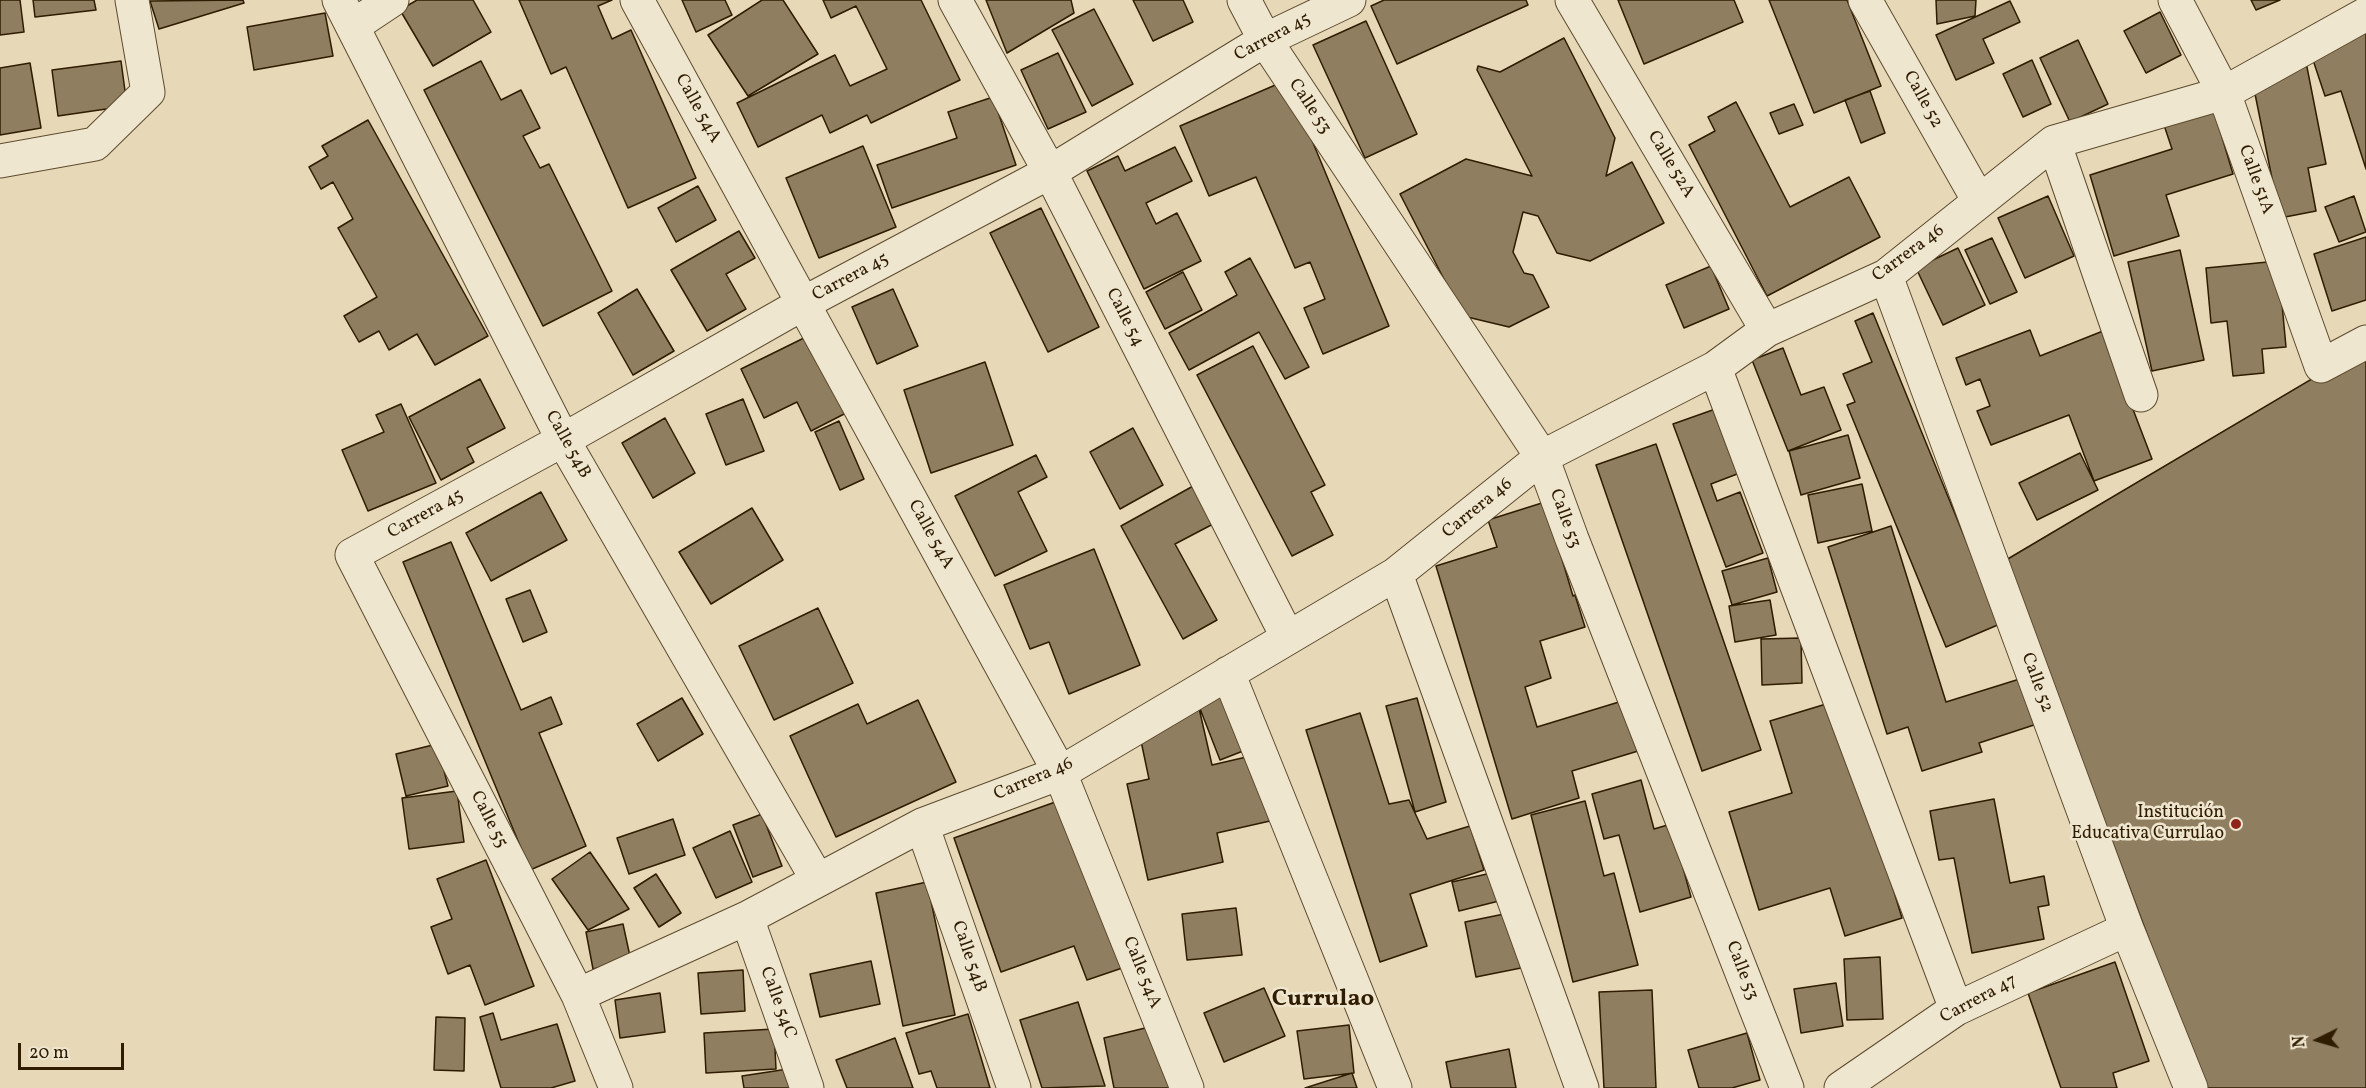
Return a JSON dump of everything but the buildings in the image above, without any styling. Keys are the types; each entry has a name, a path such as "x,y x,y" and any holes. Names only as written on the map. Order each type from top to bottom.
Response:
{"street":[{"path":"0,162 95,144 148,93 132,0"},
{"path":"346,13 392,0"},
{"name":"Calle 54A","path":"637,0 1060,773 1187,1088"},
{"name":"Calle 54","path":"955,0 1050,172 1288,638"},
{"name":"Calle 53","path":"1244,0 1265,40 1542,457 1580,561 1787,1088"},
{"name":"Carrera 45","path":"352,555 563,440 804,303 1050,172 1265,40 1349,0"},
{"name":"Calle 52A","path":"1572,0 1767,330"},
{"name":"Calle 52","path":"1865,0 1978,201"},
{"name":"Calle 51A","path":"2175,0 2224,93 2321,366 2366,342"},
{"name":"Calle 54B","path":"346,13 563,440 817,879"},
{"name":"Carrera 46","path":"578,995 747,918 922,825 1060,773 1396,574 1542,457 1715,368 1767,330 1886,276 2054,142 2224,93 2366,14"},
{"path":"2054,142 2141,395"},
{"name":"Calle 52","path":"1886,276 2127,928 2191,1088"},
{"path":"1715,368 1956,1009"},
{"name":"Calle 55","path":"352,555 578,995 616,1088"},
{"path":"1396,574 1582,1088"},
{"path":"1228,673 1395,1088"},
{"name":"Calle 54B","path":"922,825 1014,1088"},
{"name":"Calle 54C","path":"747,918 807,1088"},
{"name":"Carrera 47","path":"1841,1088 1956,1009 2127,928"}],"place":[{"name":"Institución Educativa Currulao","path":"2236,824"}],"district":[{"name":"Currulao","path":"1323,1001"}]}
